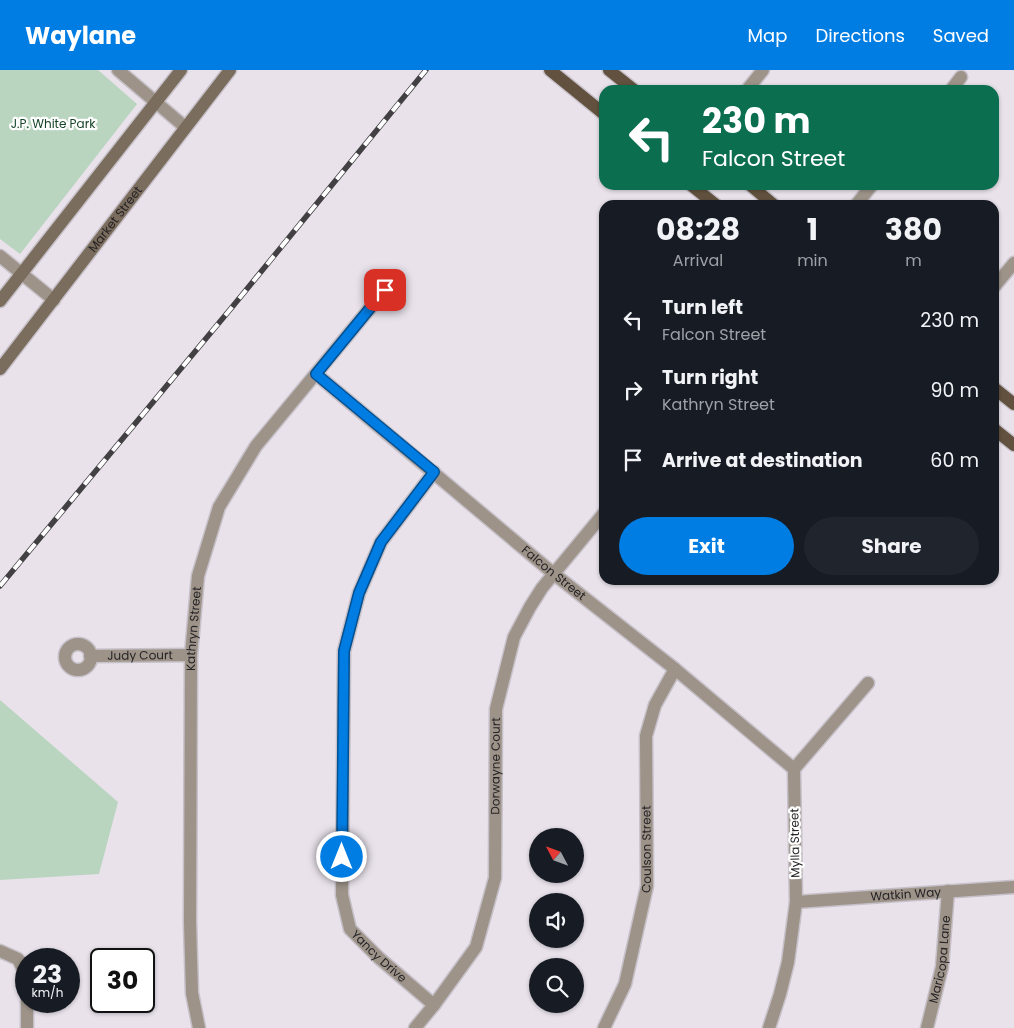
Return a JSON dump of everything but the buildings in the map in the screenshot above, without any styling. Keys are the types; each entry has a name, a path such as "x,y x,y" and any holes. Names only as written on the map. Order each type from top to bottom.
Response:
{"main road":[{"path":"0,301 180,70"},
{"name":"Market Street","path":"0,369 230,70"},
{"path":"609,70 628,85"},
{"path":"557,72 599,110"},
{"path":"697,190 710,200"},
{"path":"756,190 768,200"},
{"path":"999,392 1014,404"},
{"path":"999,433 1014,445"}],"street":[{"path":"118,70 185,127"},
{"path":"751,85 764,70"},
{"path":"955,85 961,78"},
{"path":"860,200 868,190"},
{"path":"0,256 54,300"},
{"path":"999,281 1014,263"},
{"name":"Kathryn Street","path":"199,1028 192,993 191,654 198,576 219,507 256,446 385,290"},
{"name":"Falcon Street","path":"316,374 554,574 675,668 794,769"},
{"name":"Yancy Drive","path":"434,472 381,542 359,593 344,651 342,895 350,929 379,958 434,1005"},
{"name":"Dorwayne Court","path":"415,1028 476,947 495,878 496,709 514,637 530,607 599,519"},
{"name":"Judy Court","path":"90,656 191,654"},
{"name":"Coulson Street","path":"604,1028 624,984 646,886 646,736 655,705 675,668"},
{"path":"794,769 868,683"},
{"name":"Mylla Street","path":"769,1028 788,962 796,902 794,769"},
{"name":"Watkin Way","path":"796,902 1014,887"},
{"name":"Maricopa Lane","path":"927,1028 942,967 948,891"},
{"path":"0,952 15,958"},
{"path":"27,1013 27,1028"}],"green space":[{"name":"J.P. White Park","path":"0,70 98,70 137,104 20,254 0,239"},
{"path":"0,700 118,802 99,874 0,880"}],"railway":[{"path":"0,586 426,70"}],"route":[{"path":"342,857 344,651 359,593 381,542 434,472 316,374 385,290"}]}
